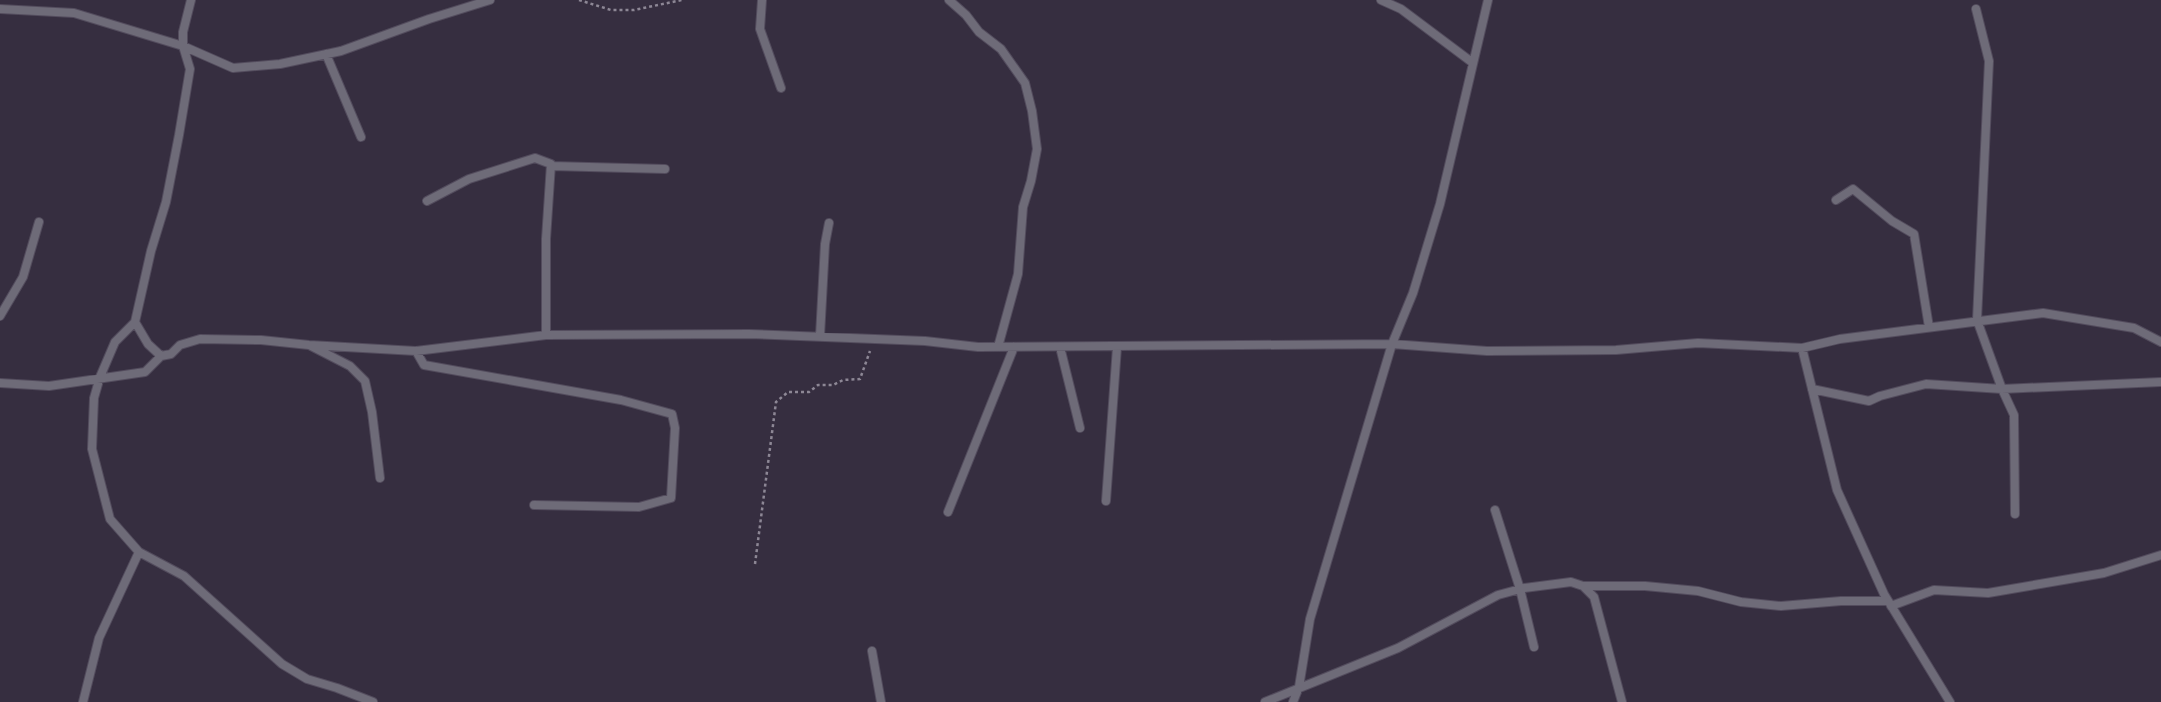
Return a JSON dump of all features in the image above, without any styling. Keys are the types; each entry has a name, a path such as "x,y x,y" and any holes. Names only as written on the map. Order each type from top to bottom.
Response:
{"street":[{"path":"191,0 183,32 183,46 190,70 166,202 151,251 135,322 115,342 100,377 93,404 92,449 94,461 110,519 139,552 184,576 282,664 307,680 337,688 374,702"},
{"path":"0,9 74,13 183,46 233,68 280,64 341,51 429,19 490,0"},
{"path":"762,0 760,29 781,88"},
{"path":"949,0 966,15 979,32 1001,49 1025,83 1032,111 1037,149 1031,180 1023,207 1018,274 998,347"},
{"path":"1381,0 1401,9 1473,63"},
{"path":"1294,702 1299,688 1310,619 1392,344 1413,293 1440,204 1488,0"},
{"path":"1976,9 1989,61 1977,320 2002,389 2014,415 2014,514"},
{"path":"326,54 360,137"},
{"path":"427,201 469,179 534,158 551,164 551,166 665,169"},
{"path":"546,335 546,239 551,166"},
{"path":"1836,200 1853,189 1874,207 1914,234 1929,327"},
{"path":"0,316 23,277 39,222"},
{"path":"820,336 825,244 829,223"},
{"path":"0,383 49,386 100,377 145,372 161,356 171,354 180,345 200,339 261,340 309,345 416,352 546,335 749,334 878,339 998,347 1392,344 1487,351 1616,350 1698,343 1802,348 1840,339 1977,320 2043,313 2134,328 2161,342"},
{"path":"135,322 148,344 161,356"},
{"path":"309,345 350,366 365,381 372,412 380,478"},
{"path":"948,512 1014,347"},
{"path":"1060,347 1080,428"},
{"path":"1106,501 1117,347"},
{"path":"1802,348 1837,490 1890,604 1950,702"},
{"path":"416,352 424,365 621,400 672,414 675,428 672,498 639,507 534,505"},
{"path":"1812,389 1869,401 1880,396 1926,384 2002,389 2161,382"},
{"path":"1495,510 1520,589 1534,647"},
{"path":"83,702 99,638 139,552"},
{"path":"1265,702 1398,648 1498,595 1520,589 1571,582 1583,586 1645,586 1698,591 1741,602 1781,606 1842,601 1890,604 1934,590 1988,593 2104,573 2161,555"},
{"path":"1583,586 1594,597 1622,702"},
{"path":"872,651 881,702"}],"path":[{"path":"578,0 611,10 634,10 682,0"},
{"path":"755,564 776,402 788,392 809,392 818,385 833,385 843,380 860,379 871,349 878,339"}]}
